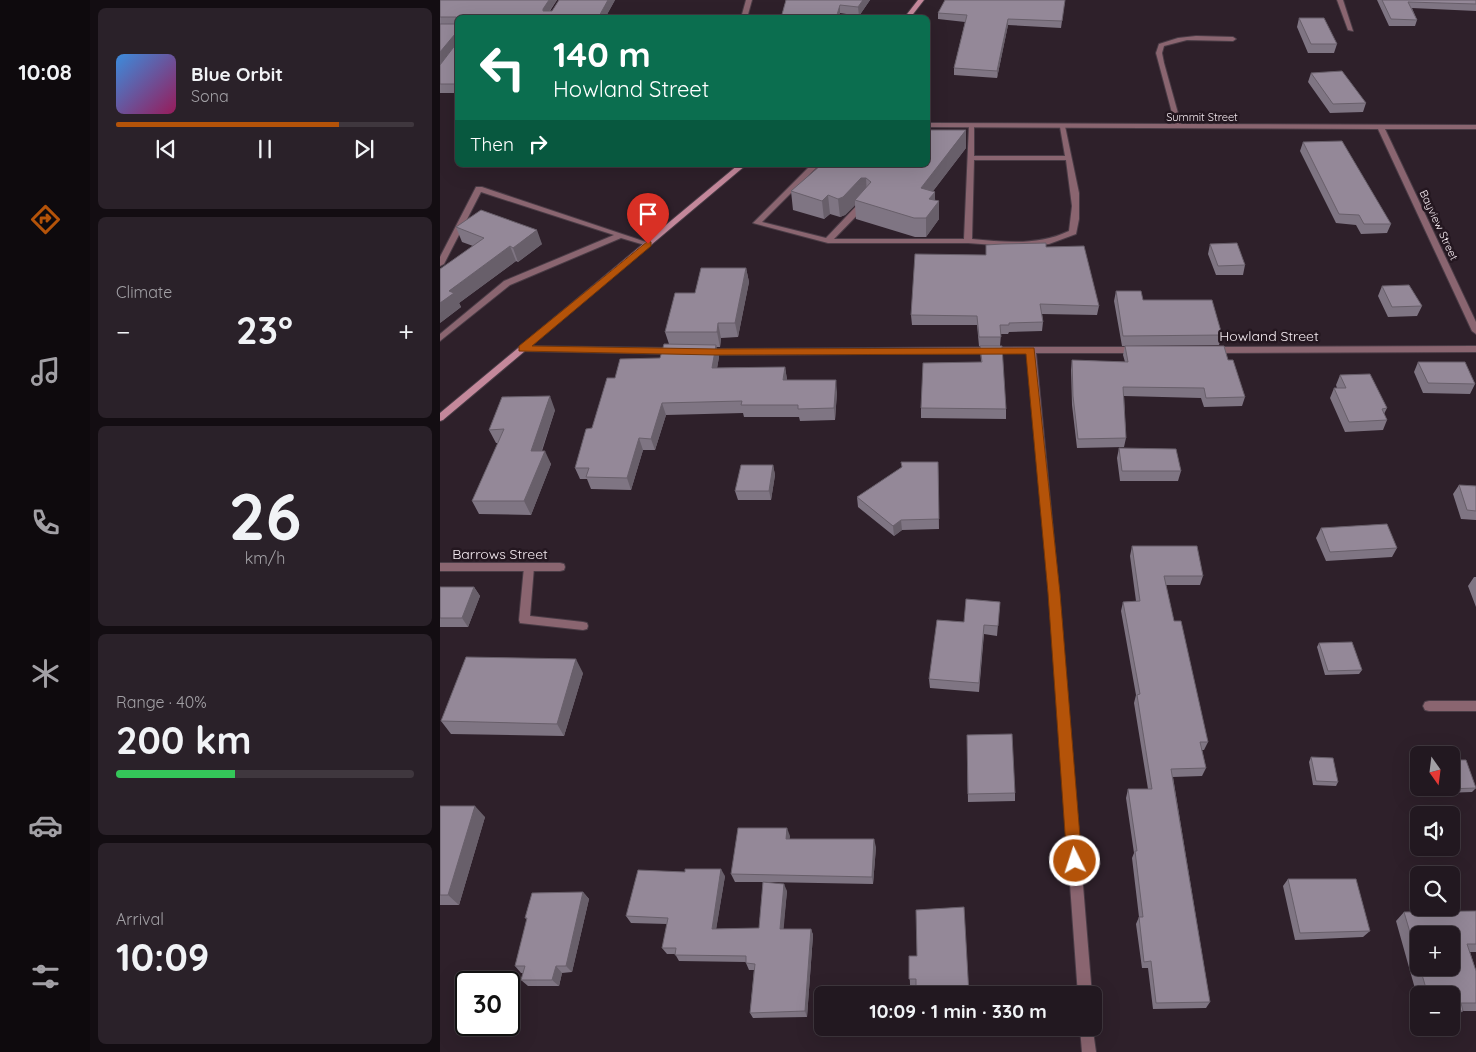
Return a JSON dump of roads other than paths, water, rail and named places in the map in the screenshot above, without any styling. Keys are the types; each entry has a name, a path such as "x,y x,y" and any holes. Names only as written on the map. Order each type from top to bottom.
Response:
{"main road":[{"path":"910,15 921,0"},
{"path":"440,418 740,167"}],"street":[{"path":"745,15 749,0"},
{"path":"1340,0 1351,30"},
{"path":"1179,127 1161,63 1160,53 1162,45 1183,39 1233,39"},
{"name":"Summit Street","path":"930,125 1476,128"},
{"path":"968,241 972,126"},
{"path":"813,167 757,223 828,241 1044,243 1060,239 1074,232 1077,217 1075,191 1063,127"},
{"name":"Bayview Street","path":"1381,128 1476,331"},
{"path":"971,158 1068,158"},
{"path":"440,264 479,189 648,244"},
{"path":"828,241 867,200"},
{"path":"440,338 507,283 621,235"},
{"path":"523,349 687,352"},
{"name":"Howland Street","path":"1199,350 1476,349"},
{"path":"1031,350 1054,593 1084,986"},
{"path":"697,352 1150,350"},
{"name":"Barrows Street","path":"440,567 560,567"},
{"path":"529,567 524,620 583,626"},
{"path":"1429,706 1476,706"},
{"path":"1088,1036 1089,1052"}]}
